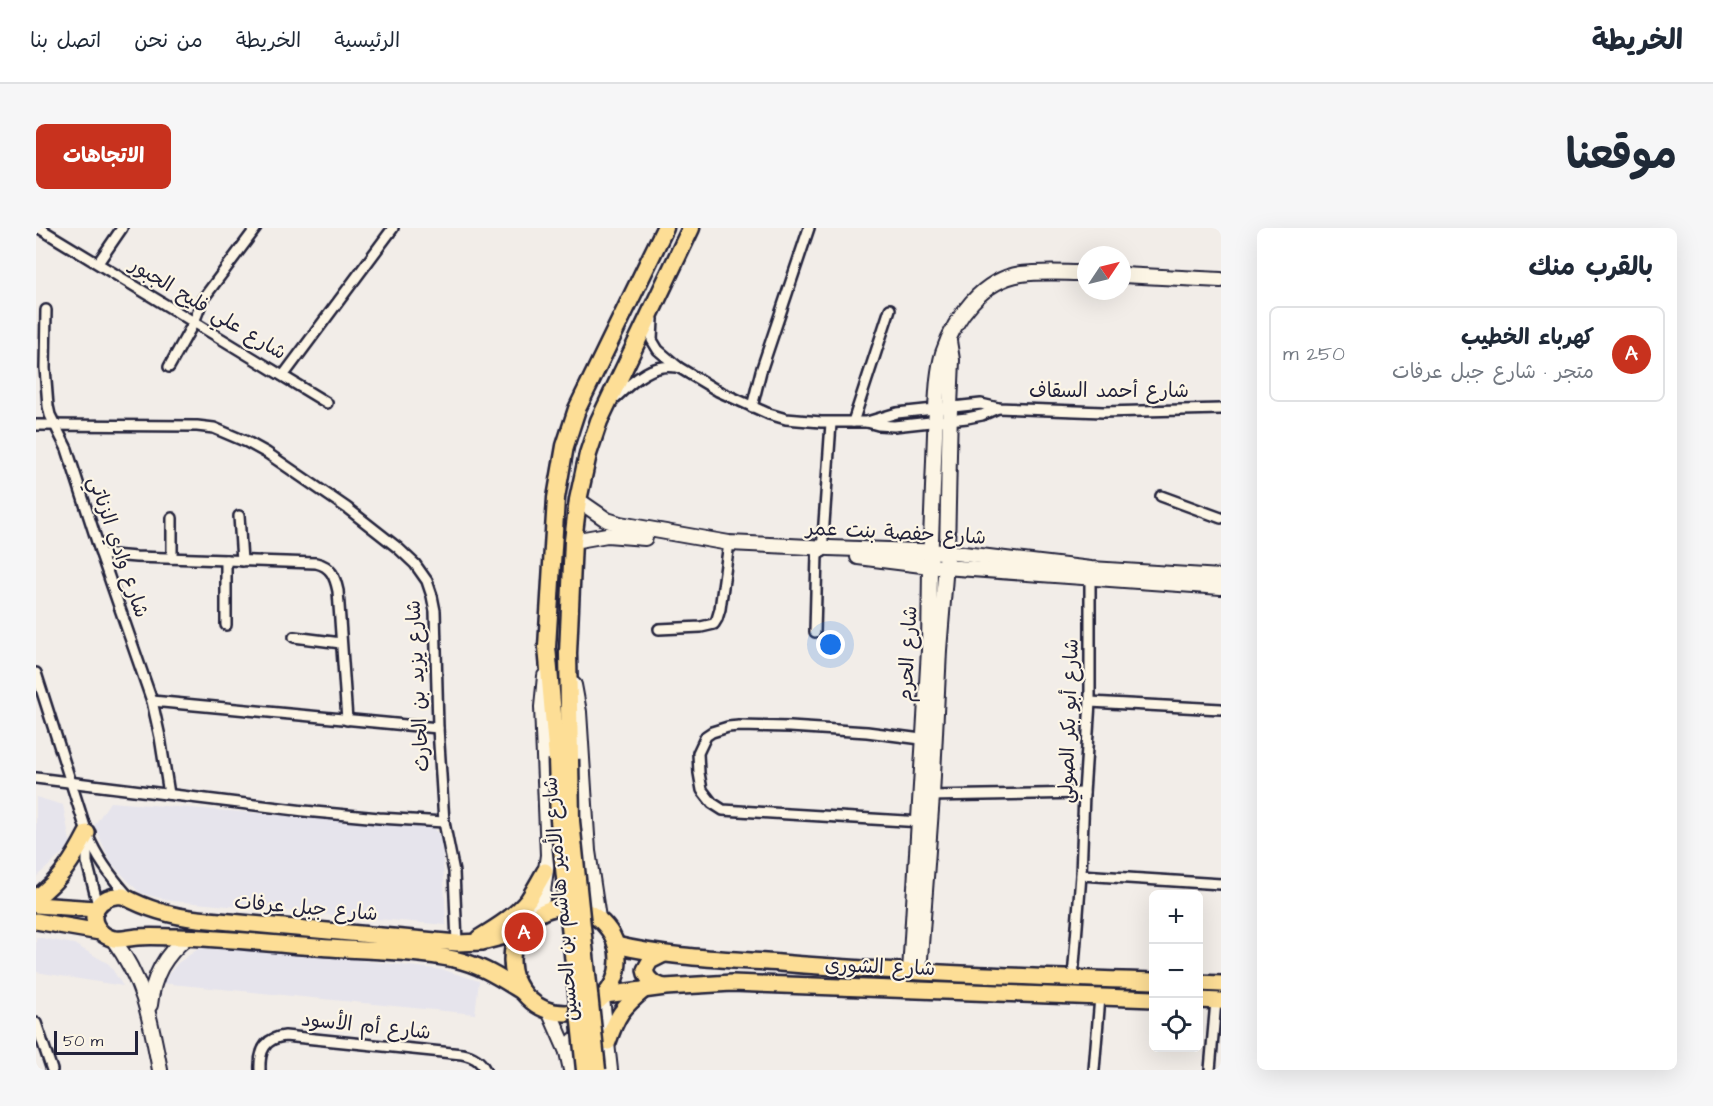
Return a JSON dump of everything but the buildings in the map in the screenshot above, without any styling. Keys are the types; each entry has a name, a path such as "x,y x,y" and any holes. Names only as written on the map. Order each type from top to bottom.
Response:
{"highway":[{"name":"شارع الأمير هاشم بن الحسين","path":"606,1068 547,647 556,498 566,446 577,409 665,228"},
{"name":"شارع الأمير هاشم بن الحسين","path":"585,1070 559,820 573,541 578,500 588,454 599,421 691,228"}],"main road":[{"path":"36,898 53,884 68,866 87,835"},
{"path":"482,967 486,956 471,942 506,921 520,908 529,898 547,863"},
{"name":"شارع جبل عرفات","path":"36,905 97,907 106,898 117,895 157,911 182,917 471,942 520,932"},
{"path":"97,907 95,922 107,935"},
{"path":"556,908 578,908 598,918 609,930 616,945 618,958 613,984 604,997 591,1007 578,1012 549,1011 535,1003 523,992 514,973 513,952 520,932 535,916 556,908"},
{"name":"شارع جبل عرفات","path":"36,921 107,935 187,937 439,957 482,967 523,992"},
{"name":"شارع الشورى","path":"616,945 664,954 814,966 1149,981"},
{"path":"664,954 650,961 645,970 652,982 664,987"},
{"name":"شارع الشورى","path":"604,997 645,989 732,983 1149,999"},
{"path":"1203,983 1221,984"},
{"path":"608,1042 616,1018 626,1005 645,989"},
{"path":"1203,1000 1219,1001"}],"street":[{"name":"شارع علي فليح الجبور","path":"39,228 327,403"},
{"path":"98,263 122,228"},
{"path":"169,367 194,322 203,299 256,228"},
{"path":"284,376 393,228"},
{"path":"752,407 761,371 809,228"},
{"name":"شارع الحرم","path":"914,972 934,650 947,552 941,361 957,321 971,303 999,281 1021,274 1077,273"},
{"path":"1131,275 1221,280"},
{"path":"655,304 652,340 658,350 678,367 718,391 769,414 786,419 831,423 867,422 894,426 943,414"},
{"path":"853,422 890,309"},
{"name":"شارع وادي الزناتي","path":"46,310 46,391 50,415 67,449 152,701 169,794"},
{"path":"606,407 630,384 647,373 661,367 678,367"},
{"name":"شارع أحمد السقاف","path":"943,414 981,404 998,408 1103,412 1221,409"},
{"name":"شارع أحمد السقاف","path":"943,414 982,415 998,408"},
{"path":"867,422 897,413 943,414"},
{"name":"شارع الحرم","path":"934,650 930,567 943,414"},
{"path":"815,632 831,423"},
{"name":"شارع يزيد بن الحارث","path":"36,424 197,426 214,428 231,434 267,453 299,474 347,508 415,564 427,581 432,596 444,822 453,872 471,942"},
{"path":"1161,496 1221,518"},
{"name":"شارع حفصة بنت عمر","path":"578,500 607,520 729,547"},
{"path":"239,516 242,561"},
{"path":"172,518 172,558"},
{"name":"شارع حفصة بنت عمر","path":"573,541 607,535 729,547 821,552 947,552 1090,574 1221,587"},
{"path":"659,629 708,627 714,624 720,609 729,547"},
{"name":"شارع حفصة بنت عمر","path":"821,552 930,567 1221,577"},
{"path":"101,554 316,563 328,567 336,579 338,591 347,720"},
{"path":"226,560 226,625"},
{"name":"شارع أبو بكر الصولي","path":"1073,978 1090,702 1090,574"},
{"path":"294,637 341,643"},
{"name":"شارع الأمير هاشم بن الحسين","path":"535,916 542,899 547,863 542,707 547,647"},
{"name":"شارع الأمير هاشم بن الحسين","path":"568,652 579,712 588,851 598,918"},
{"path":"36,673 87,835 108,872 134,902"},
{"path":"152,701 438,729"},
{"path":"1090,702 1221,709"},
{"path":"924,822 723,810 712,803 702,790 698,753 706,736 712,732 739,726 867,732 928,740"},
{"path":"36,778 304,811 444,822"},
{"path":"926,796 1084,793"},
{"path":"87,835 87,862 97,907"},
{"path":"547,863 562,879 569,879 578,872 588,851"},
{"path":"1081,875 1221,884"},
{"path":"107,935 126,956 135,974 149,1013 160,1070"},
{"path":"149,1013 152,988 161,965 168,954 187,937"},
{"name":"شارع الأمير هاشم بن الحسين","path":"604,997 608,1042 606,1068"},
{"path":"1094,1070 1100,997"},
{"path":"1210,1070 1219,1001"},
{"name":"شارع الأمير هاشم بن الحسين","path":"549,1011 567,1052 571,1070"},
{"path":"36,1023 52,1070"},
{"path":"567,1052 578,1036 592,1035 600,1043 606,1068"},
{"name":"شارع أم الأسود","path":"260,1070 260,1059 268,1043 276,1037 285,1036 470,1055 477,1059 485,1070"}],"shaded area":[{"path":"36,797 63,805 71,846 36,877"},
{"path":"110,802 432,826 442,837 446,925 172,901 140,893 112,864 94,826"},
{"path":"36,937 74,944 109,964 123,986 36,972"},
{"path":"208,942 444,970 479,981 475,1014 161,983 178,963"}],"place":[{"name":"كهرباء الخطيب","path":"524,932"}]}
